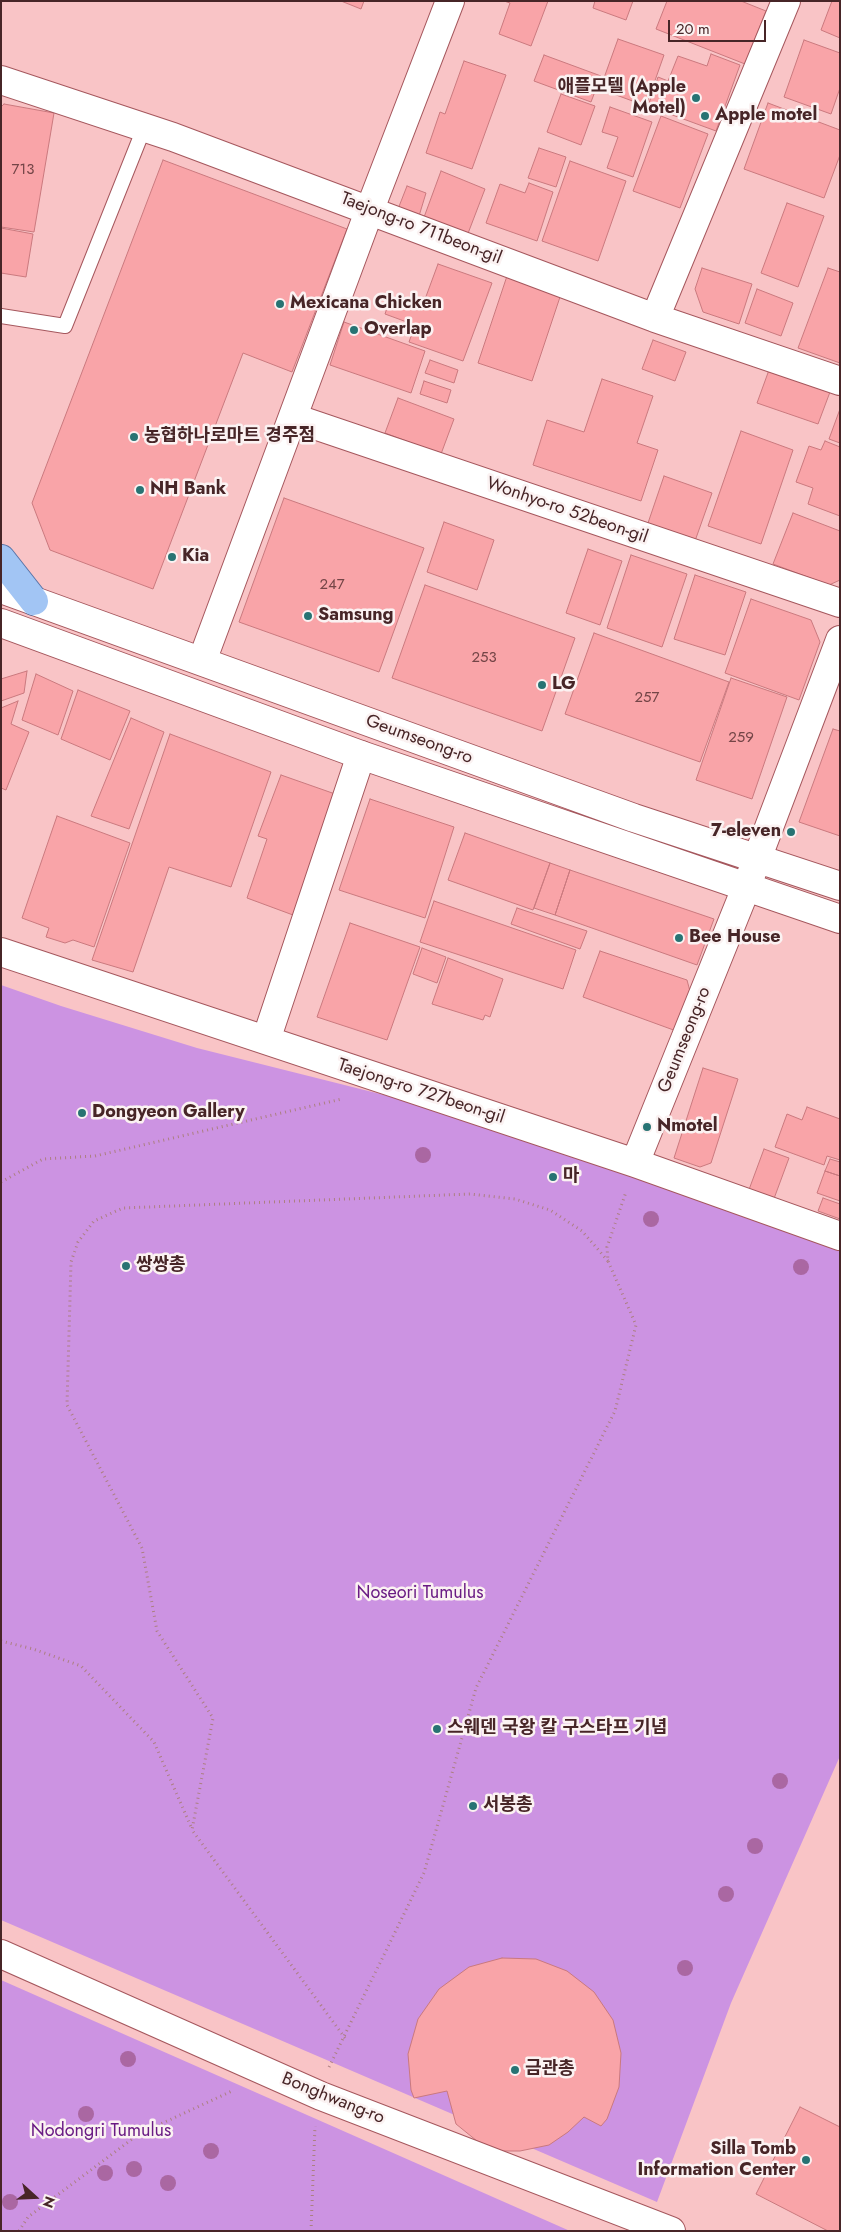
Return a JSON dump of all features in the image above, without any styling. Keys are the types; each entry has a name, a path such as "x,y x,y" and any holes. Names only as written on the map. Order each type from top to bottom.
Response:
{"main road":[{"path":"1,559 34,601"}],"street":[{"path":"202,661 294,418 370,209 450,1"},
{"path":"655,318 786,1"},
{"name":"Taejong-ro 711beon-gil","path":"1,80 144,128 370,209 655,318 840,381"},
{"name":"Wonhyo-ro 52beon-gil","path":"294,418 840,603"},
{"name":"Geumseong-ro","path":"1,589 634,818 840,886"},
{"name":"Geumseong-ro","path":"9,632 840,919"},
{"path":"746,888 840,640"},
{"name":"Geumseong-ro","path":"266,1040 361,755"},
{"name":"Geumseong-ro","path":"635,1163 746,888"},
{"name":"Taejong-ro 727beon-gil","path":"1,952 266,1040 392,1087 635,1163 840,1236"},
{"name":"Bonghwang-ro","path":"1,1954 321,2096 671,2231"}],"lane":[{"path":"1,316 65,326 144,128"}],"path":[{"path":"1,1182 43,1159 95,1156 392,1087"},
{"path":"608,1262 607,1247 635,1163"},
{"path":"192,1830 213,1718 157,1630 142,1548 67,1405 71,1262 78,1242 94,1222 123,1208 470,1194 514,1198 550,1210 582,1231 608,1262 636,1325 615,1411 476,1688 424,1873 326,2074 315,2121 311,2231"},
{"path":"1,1641 33,1649 81,1666 154,1742 192,1830 345,2038"},
{"path":"19,2231 28,2218 139,2134 272,2073"}],"green space":[{"name":"Noseori Tumulus","path":"1,985 61,1006 197,1048 460,1114 840,1249 840,1756 731,2003 657,2202 1,1920"},
{"name":"Nodongri Tumulus","path":"1,1980 570,2231 1,2231"}],"building":[{"path":"341,1 364,1 361,9"},
{"path":"504,1 548,1 531,46 499,34 510,3"},
{"path":"595,1 633,1 626,20 593,8"},
{"path":"667,1 741,1 766,11 745,64 656,29"},
{"path":"832,1 840,1 840,38 821,30"},
{"path":"618,39 664,55 646,106 600,89"},
{"path":"804,40 840,53 840,88 831,114 784,97"},
{"path":"711,54 740,65 716,131 648,106 658,77 668,81 678,56 707,66"},
{"path":"544,55 601,76 591,102 534,81"},
{"path":"464,61 506,75 472,169 426,153 440,112 445,114"},
{"path":"561,94 595,106 581,145 547,132"},
{"path":"768,103 840,130 840,155 824,198 744,169"},
{"path":"4,104 54,113 34,232 1,227 1,107"},
{"path":"610,107 652,122 633,177 607,168 618,137 602,132"},
{"path":"661,116 708,134 680,208 633,191"},
{"path":"539,148 566,157 556,187 528,178"},
{"name":"농협하나로마트 경주점","path":"163,160 347,229 292,372 243,353 153,589 50,550 32,503"},
{"path":"570,161 626,181 598,261 542,241"},
{"path":"441,171 485,189 467,236 423,220"},
{"path":"529,183 553,192 537,241 486,223 500,184 525,193"},
{"path":"407,186 426,193 419,216 398,209"},
{"path":"787,203 824,216 798,287 761,273"},
{"path":"1,228 33,234 26,277 1,273"},
{"path":"438,264 492,283 463,361 409,342 415,325 385,314 390,299 421,310"},
{"path":"702,268 752,284 739,324 703,312 695,289"},
{"path":"828,268 840,272 840,363 798,348"},
{"path":"507,276 561,294 532,381 478,363"},
{"path":"757,289 793,303 781,336 745,323"},
{"path":"344,322 425,351 411,393 330,365"},
{"path":"653,340 686,352 675,381 642,369"},
{"path":"430,360 458,370 454,383 425,373"},
{"path":"769,370 830,392 818,424 757,403"},
{"path":"602,379 653,396 637,443 658,450 641,501 533,465 547,420 584,432"},
{"path":"424,381 451,390 447,403 420,394"},
{"path":"398,398 454,419 441,454 385,433"},
{"path":"840,409 840,443 829,439"},
{"path":"741,431 793,450 761,544 708,526"},
{"path":"825,441 840,447 840,516 808,504 813,488 796,482 809,446 821,450"},
{"path":"664,476 712,493 695,541 648,523"},
{"path":"284,498 424,548 379,672 239,622"},
{"path":"793,513 840,531 840,580 829,585 773,564"},
{"path":"444,522 494,540 477,590 427,572"},
{"path":"588,549 622,561 600,625 566,613"},
{"path":"631,555 687,574 662,647 607,628"},
{"path":"695,575 746,592 725,655 674,639"},
{"path":"425,585 575,638 542,731 392,678"},
{"path":"751,599 811,620 820,642 799,700 725,673"},
{"path":"594,633 729,682 700,762 565,714"},
{"path":"27,671 24,693 1,701 1,679"},
{"path":"36,674 73,691 58,735 22,720"},
{"path":"731,678 787,697 752,799 696,780"},
{"path":"78,690 130,711 110,760 61,739"},
{"path":"18,701 11,724 29,732 6,790 1,788 1,708"},
{"path":"131,718 164,732 129,829 91,816"},
{"path":"833,729 840,731 840,836 799,822"},
{"path":"170,734 271,772 231,887 169,867 133,972 92,960"},
{"path":"281,775 338,795 293,915 247,898 267,839 258,836"},
{"path":"370,799 454,827 425,918 339,890"},
{"path":"57,816 130,843 94,947 73,940 65,943 46,937 49,928 22,918"},
{"path":"465,833 550,863 533,910 448,880"},
{"path":"550,863 570,870 555,915 534,908"},
{"path":"570,870 714,919 697,965 555,915"},
{"path":"434,901 576,950 563,989 420,942"},
{"path":"517,908 587,931 580,949 511,924"},
{"path":"350,923 420,947 387,1040 317,1017"},
{"path":"422,948 446,957 437,983 413,974"},
{"path":"600,951 687,980 692,999 679,1032 583,997"},
{"path":"448,958 503,979 490,1017 485,1015 483,1020 432,1004"},
{"path":"703,1068 738,1079 711,1163 700,1167 674,1158"},
{"path":"807,1107 840,1119 840,1160 827,1156 824,1165 775,1147 787,1114 802,1120"},
{"path":"764,1149 789,1158 772,1204 747,1195"},
{"path":"830,1159 840,1162 840,1176 825,1171"},
{"path":"825,1171 840,1176 840,1201 817,1193"},
{"path":"823,1198 840,1204 840,1219 818,1211"},
{"name":"금관총","path":"502,1958 536,1959 567,1971 594,1992 613,2020 621,2053 619,2087 607,2119 601,2126 584,2117 568,2132 549,2145 520,2151 502,2151 477,2141 456,2124 447,2091 414,2098 411,2090 408,2054 418,2019 439,1989 469,1967"},
{"name":"Silla Tomb Information Center","path":"800,2107 840,2127 840,2231 828,2231 756,2194"}],"place":[{"name":"애플모텔 (Apple Motel)","path":"696,98"},
{"name":"Apple motel","path":"705,116"},
{"name":"Mexicana Chicken","path":"280,304"},
{"name":"Overlap","path":"354,330"},
{"name":"농협하나로마트 경주점","path":"134,437"},
{"name":"NH Bank","path":"140,490"},
{"name":"Kia","path":"172,557"},
{"name":"Samsung","path":"308,616"},
{"name":"LG","path":"542,685"},
{"name":"7-eleven","path":"791,832"},
{"name":"Bee House","path":"679,938"},
{"name":"Dongyeon Gallery","path":"82,1113"},
{"name":"Nmotel","path":"647,1127"},
{"name":"마","path":"553,1177"},
{"name":"쌍쌍총","path":"126,1266"},
{"name":"스웨덴 국왕 칼 구스타프 기념","path":"437,1729"},
{"name":"서봉총","path":"473,1806"},
{"name":"금관총","path":"515,2070"},
{"name":"Silla Tomb Information Center","path":"806,2160"}]}
